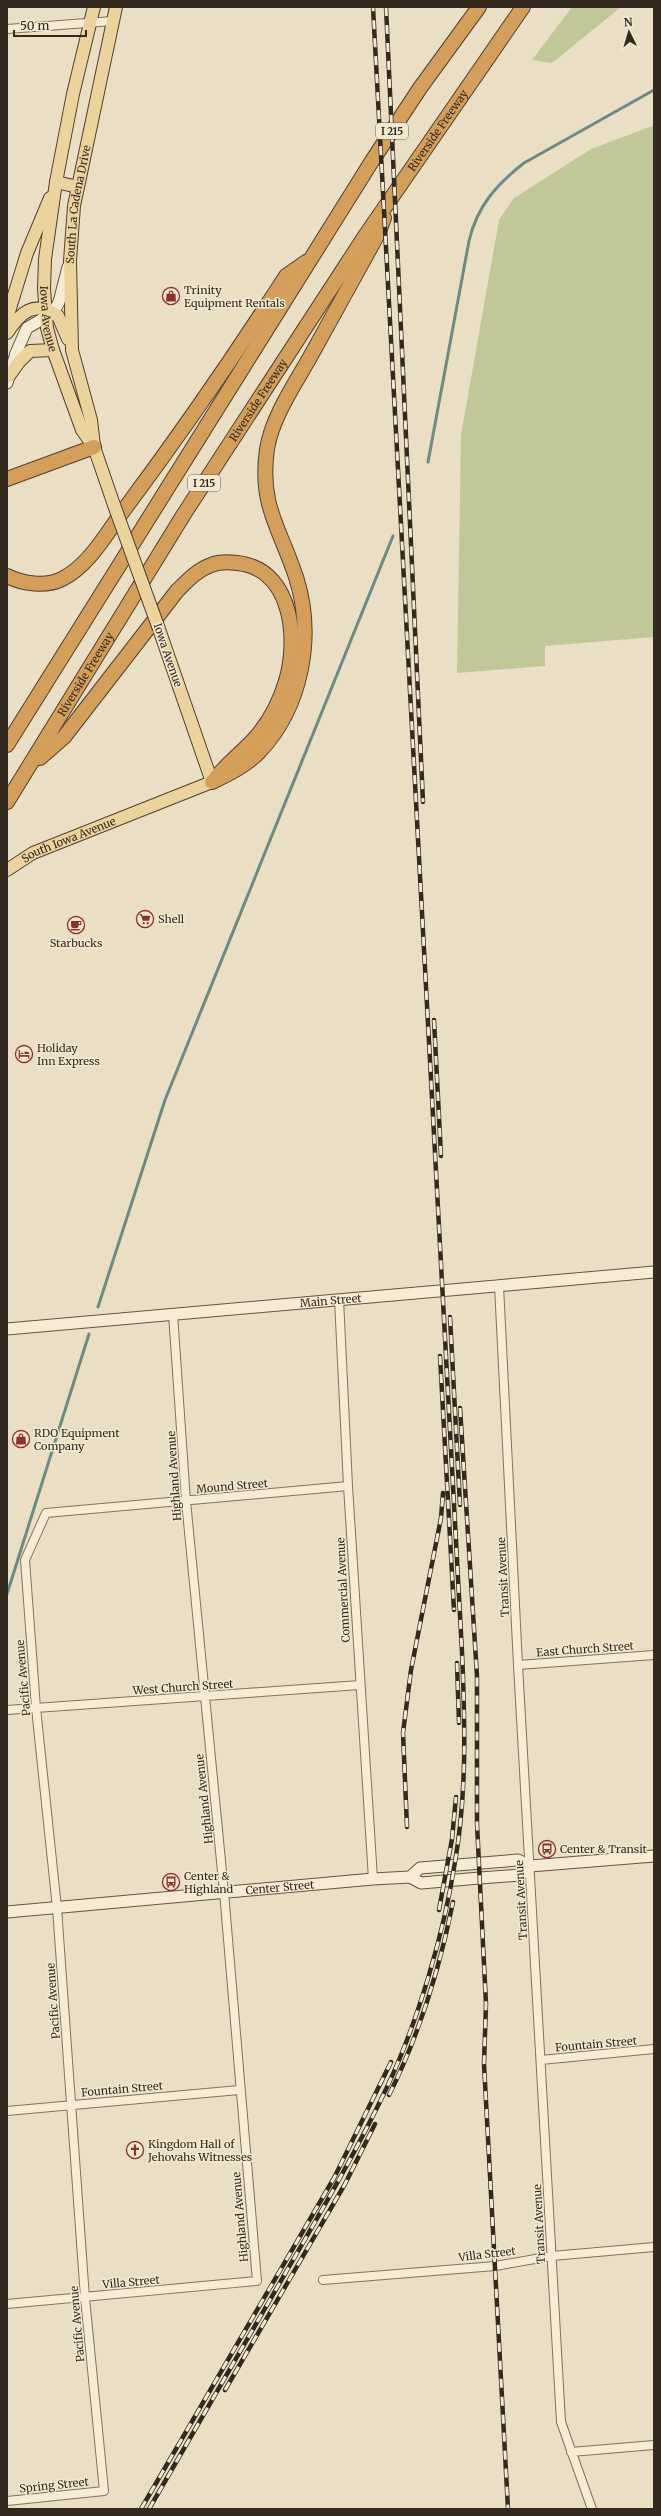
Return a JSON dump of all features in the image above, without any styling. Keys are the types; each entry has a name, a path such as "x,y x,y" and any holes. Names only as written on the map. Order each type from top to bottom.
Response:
{"highway":[{"name":"I 215","path":"7,745 420,88 479,7"},
{"name":"Riverside Freeway","path":"7,802 184,514 365,236 388,205 416,160 523,7"},
{"path":"212,782 234,772 259,752 282,719 296,688 304,654 305,623 296,578 274,527 268,504 265,477 268,448 272,433 293,388 378,234 388,205"},
{"path":"7,576 24,582 52,583 62,579 84,562 186,426 286,276 312,259"},
{"path":"7,479 94,447"},
{"path":"29,767 64,737 177,591 196,573 210,565 237,563 260,570 278,587 285,602 289,617 291,653 286,682 272,715 256,737 227,763 212,782"}],"main road":[{"path":"7,318 27,253 56,182 73,94 94,7"},
{"name":"South La Cadena Drive","path":"48,314 59,302 70,261 72,220 116,7"},
{"path":"56,182 78,187"},
{"name":"Iowa Avenue","path":"56,182 45,260 48,314 53,350 82,430 94,447"},
{"name":"Iowa Avenue","path":"70,261 72,350 91,420 94,447 212,782"},
{"path":"7,333 22,313 30,310 48,314 61,321 72,350"},
{"path":"8,379 16,353 27,328 48,314"},
{"path":"8,379 30,351 53,350"},
{"name":"South Iowa Avenue","path":"7,870 33,853 212,782"},
{"name":"Main Street","path":"7,1329 654,1272"},
{"name":"Center Street","path":"410,1877 420,1868 518,1860 530,1866 654,1856"},
{"name":"Center Street","path":"7,1912 373,1879 410,1877 421,1883 520,1875 530,1866"}],"street":[{"path":"7,29 90,24 113,21"},
{"name":"Transit Avenue","path":"499,1286 518,1665 561,2422 592,2509"},
{"name":"Commercial Avenue","path":"339,1299 348,1486 373,1879"},
{"name":"Highland Avenue","path":"173,1314 186,1501 224,1892 239,2090 257,2281"},
{"name":"Mound Street","path":"46,1513 348,1486"},
{"name":"Pacific Avenue","path":"46,1513 25,1560 36,1708 57,1908 85,2298 104,2491"},
{"name":"East Church Street","path":"518,1665 654,1655"},
{"name":"West Church Street","path":"7,1710 360,1685"},
{"name":"Fountain Street","path":"541,2060 654,2049"},
{"name":"Fountain Street","path":"7,2111 239,2090"},
{"name":"Villa Street","path":"323,2280 495,2266 552,2256 654,2247"},
{"name":"Villa Street","path":"7,2304 257,2281"},
{"path":"571,2452 654,2445"},
{"name":"Spring Street","path":"7,2501 104,2491"}],"green space":[{"path":"572,7 621,7 552,63 532,60"},
{"path":"654,126 654,637 545,646 545,666 457,673 461,435 499,220 514,198 591,149"}],"waterway":[{"path":"428,462 469,241 477,217 483,206 505,179 524,163 654,90"},
{"path":"98,1307 165,1100 393,536"},
{"path":"7,1594 89,1334"}],"railway":[{"path":"149,2509 335,2187 388,2085 410,2033 437,1947 455,1862 462,1810 464,1757 462,1652 373,7"},
{"path":"386,7 423,802"},
{"path":"434,1020 441,1156"},
{"path":"450,1317 460,1505"},
{"path":"440,1356 454,1610"},
{"path":"460,1408 477,1676 477,1824 486,2004 484,2064 508,2509"},
{"path":"407,1827 403,1733 411,1670 441,1518 443,1493"},
{"path":"457,1663 459,1723"},
{"path":"439,1910 452,1839 456,1797"},
{"path":"389,2095 419,2025 442,1951 453,1902"},
{"path":"141,2509 334,2178 391,2062"},
{"path":"225,2390 345,2184 375,2124"}],"place":[{"name":"Trinity Equipment Rentals","path":"171,296"},
{"name":"Shell","path":"145,919"},
{"name":"Starbucks","path":"76,925"},
{"name":"Holiday Inn Express","path":"24,1054"},
{"name":"RDO Equipment Company","path":"21,1439"},
{"name":"Center & Transit","path":"547,1849"},
{"name":"Center & Highland","path":"171,1882"},
{"name":"Kingdom Hall of Jehovahs Witnesses","path":"135,2150"}]}
